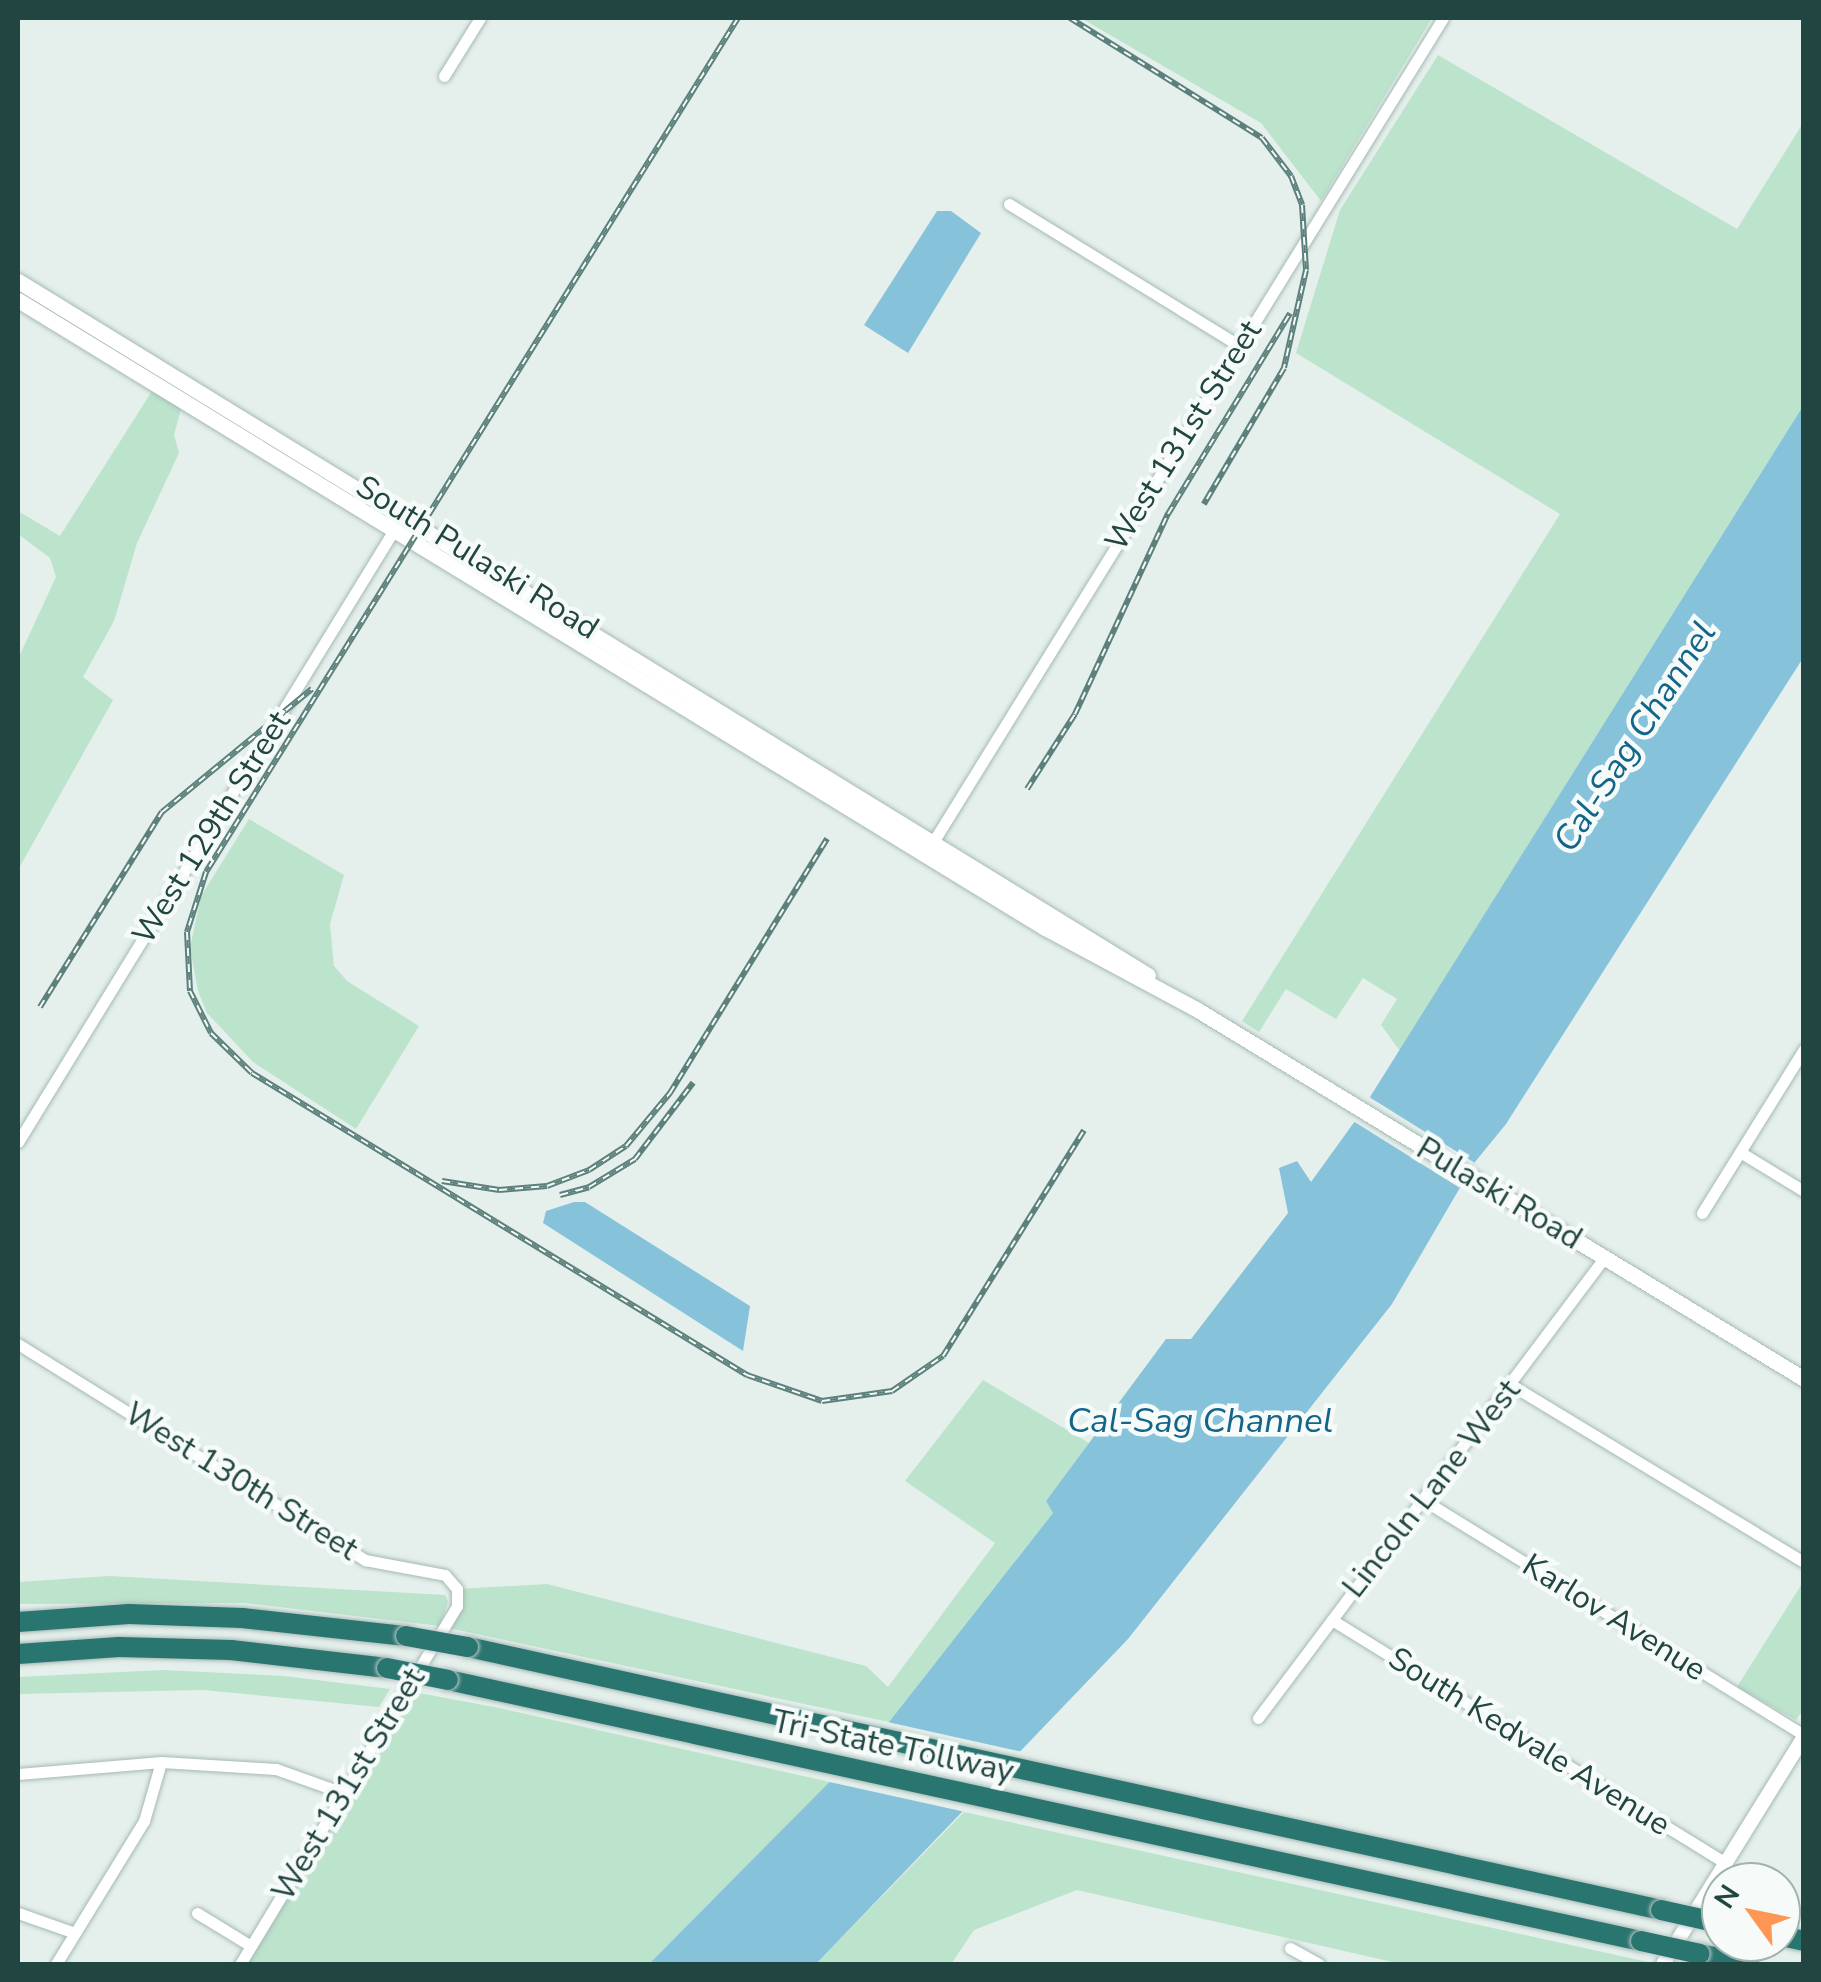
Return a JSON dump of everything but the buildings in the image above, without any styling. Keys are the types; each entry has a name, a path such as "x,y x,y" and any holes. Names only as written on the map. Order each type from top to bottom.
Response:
{"highway":[{"name":"Tri-State Tollway","path":"18,1622 129,1614 223,1617 406,1636 1701,1919"},
{"name":"Tri-State Tollway","path":"23,1655 119,1646 231,1650 387,1668 1748,1964"}],"main road":[{"name":"South Pulaski Road","path":"18,281 935,839"},
{"name":"South Pulaski Road","path":"18,300 926,854"},
{"name":"Pulaski Road","path":"935,839 1090,934 1196,1009"},
{"name":"Pulaski Road","path":"926,854 1080,948 1196,1009 1804,1379"}],"street":[{"path":"444,76 480,18"},
{"name":"West 131st Street","path":"926,854 1443,18"},
{"path":"1008,204 1240,346"},
{"name":"West 129th Street","path":"18,1142 405,513"},
{"path":"1702,1213 1804,1049"},
{"path":"1740,1152 1804,1192"},
{"name":"Lincoln Lane West","path":"1258,1718 1513,1386 1604,1258"},
{"name":"West 130th Street","path":"18,1344 364,1560 445,1575 457,1589 456,1606"},
{"path":"1513,1386 1804,1562"},
{"name":"Karlov Avenue","path":"1426,1501 1804,1736"},
{"name":"West 131st Street","path":"240,1964 456,1606"},
{"name":"South Kedvale Avenue","path":"1332,1620 1724,1862"},
{"path":"1727,1862 1804,1736"},
{"path":"56,1964 144,1822 161,1762"},
{"path":"18,1774 161,1762 276,1769 346,1794"},
{"path":"1663,1964 1701,1903"},
{"path":"18,1913 75,1933"},
{"path":"197,1913 252,1946"},
{"path":"1290,1948 1319,1964"}],"green space":[{"path":"1081,18 1432,18 1321,201 1261,123"},
{"path":"1438,55 1737,229 1803,123 1803,406 1400,1051 1381,1025 1397,999 1363,978 1336,1019 1286,989 1259,1032 1242,1021 1560,514 1296,353 1340,210"},
{"path":"152,391 181,409 174,435 179,453 137,543 114,621 83,677 113,700 18,870 18,659 56,577 50,558 18,534 18,511 60,536"},
{"path":"249,819 344,875 330,924 334,966 347,981 419,1026 356,1129 253,1062 207,1013 198,991 190,948 201,896"},
{"path":"983,1380 1089,1443 1046,1501 1053,1513 889,1722 444,1627 457,1589 547,1584 866,1666 888,1687 995,1543 905,1481"},
{"path":"110,1576 445,1595 448,1602 440,1626 245,1603 18,1604 18,1582"},
{"path":"1803,1582 1804,1708 1796,1720 1737,1687"},
{"path":"163,1670 284,1676 390,1689 379,1707 203,1690 18,1694 18,1677"},
{"path":"414,1692 830,1782 649,1964 247,1964"},
{"path":"964,1812 1648,1962 1401,1964 1077,1890 974,1930 951,1964 816,1964"}],"water":[{"path":"937,211 951,211 981,233 908,353 864,325"},
{"name":"Cal-Sag Channel","path":"1803,406 1803,658 1506,1124 1475,1162 1392,1304 1128,1639 816,1964 649,1964 889,1722 1053,1513 1046,1501 1166,1339 1191,1339 1288,1213 1279,1168 1297,1161 1311,1182 1355,1121"},
{"path":"585,1202 750,1306 743,1351 543,1223 546,1211"}],"pier":[{"path":"1366,1095 1475,1163 1459,1187 1351,1120"},
{"path":"883,1721 1023,1752 970,1813 825,1781"}],"railway":[{"path":"738,18 206,872 187,932 190,991 211,1033 252,1073 747,1375 822,1401 892,1391 943,1356 1084,1130"},
{"path":"1070,18 1262,138 1291,176 1302,205 1306,270 1284,368 1204,504"},
{"path":"1027,789 1075,714 1168,514 1290,313"},
{"path":"40,1007 162,812 312,689"},
{"path":"442,1181 499,1190 547,1186 589,1170 626,1146 670,1093 827,839"},
{"path":"560,1195 589,1187 635,1159 693,1083"}]}
